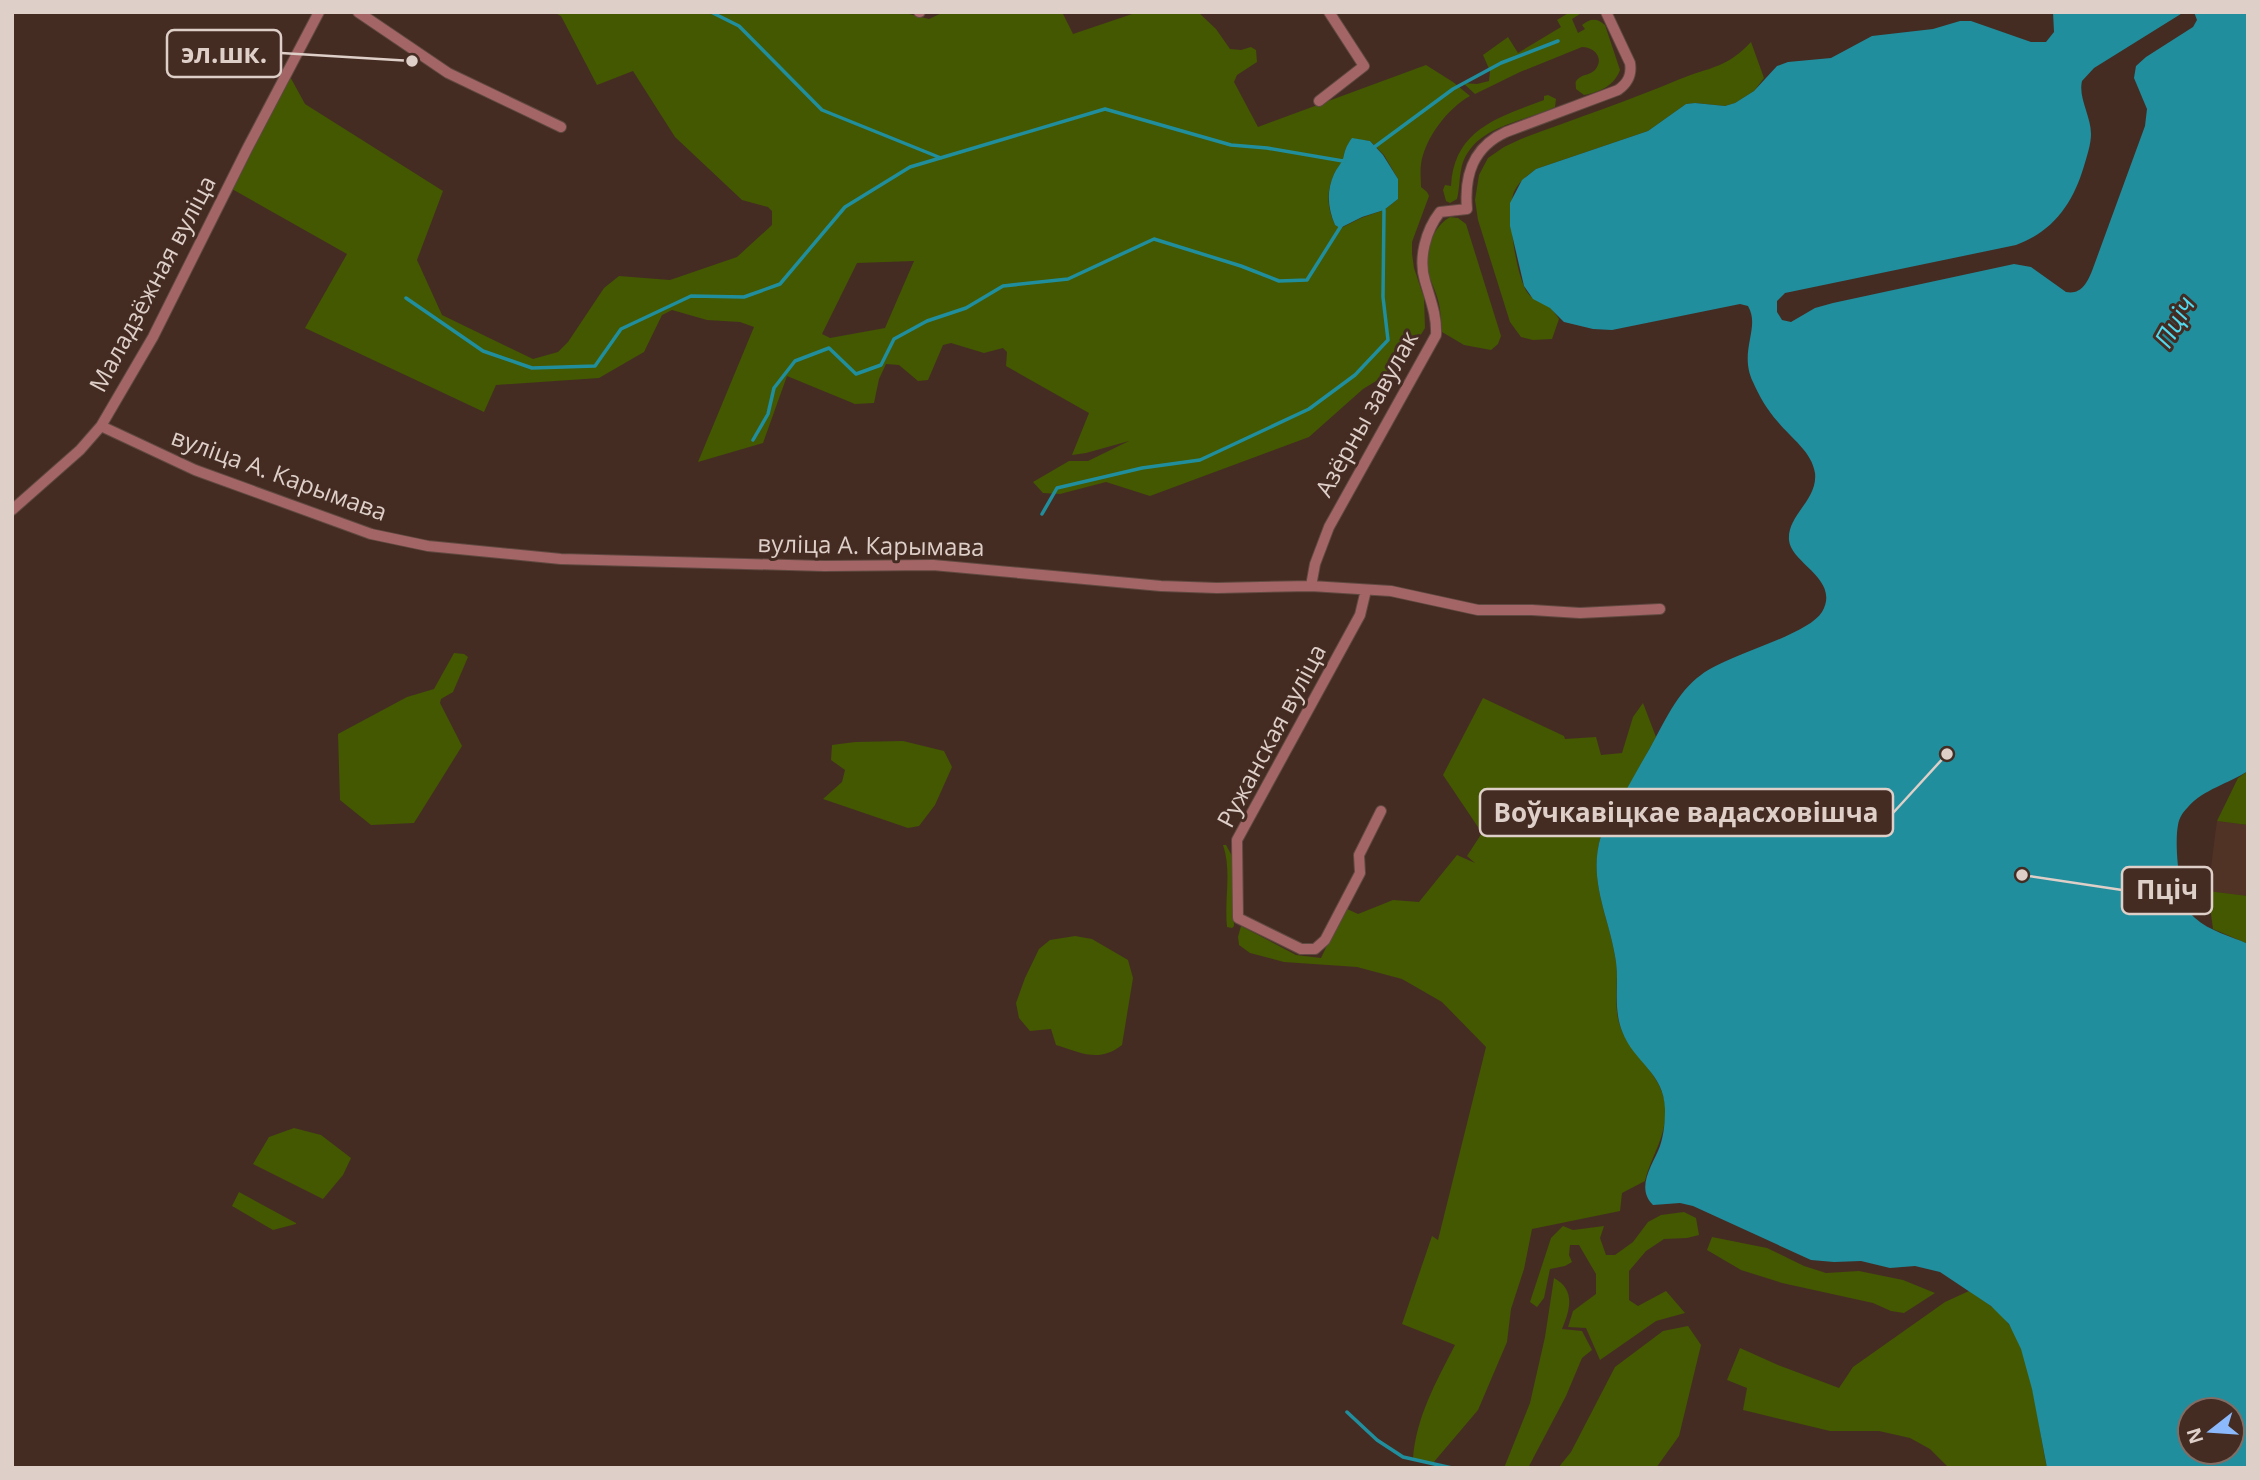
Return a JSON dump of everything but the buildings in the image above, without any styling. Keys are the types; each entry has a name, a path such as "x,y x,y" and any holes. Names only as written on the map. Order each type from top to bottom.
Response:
{"street":[{"name":"Маладзёжная вуліца","path":"12,510 80,450 101,426 153,337 319,12"},
{"path":"358,12 448,73 561,127"},
{"path":"1318,101 1364,66 1329,12"},
{"name":"Азёрны завулак","path":"1311,586 1315,564 1329,527 1436,335 1433,304 1424,279 1423,265 1424,248 1435,220 1440,212 1467,209 1469,171 1477,155 1489,142 1506,132 1608,94 1625,85 1629,79 1630,63 1606,12"},
{"name":"вуліца А. Карымава","path":"101,426 195,470 371,534 428,546 561,559 824,566 933,565 1161,586 1311,586 1391,591 1478,610 1580,613 1660,609"},
{"name":"Ружанская вуліца","path":"1366,590 1360,615 1237,840 1238,918 1301,949 1315,949 1325,940 1360,873 1359,855 1381,811"}],"shaded area":[{"path":"2217,821 2248,825 2248,896 2208,891"}],"green space":[{"path":"553,12 901,12 929,19 944,12 1062,12 1073,34 1138,12 1198,12 1216,29 1230,49 1251,47 1256,50 1257,62 1237,75 1234,82 1258,127 1426,65 1470,96 1453,108 1438,125 1427,144 1421,164 1421,187 1429,196 1412,242 1412,254 1424,298 1425,328 1402,365 1363,389 1309,437 1150,496 1106,482 1060,494 1043,493 1033,482 1069,461 1088,461 1129,441 1072,455 1089,413 1006,366 1007,352 1003,348 984,353 951,343 943,345 928,380 918,381 899,365 886,364 879,379 874,403 855,404 787,376 763,443 698,462 754,327 740,322 707,320 672,310 662,315 644,352 599,378 496,385 484,412 305,328 347,254 232,189 288,73 305,104 443,191 417,260 442,315 533,359 558,352 568,342 604,288 619,276 670,280 737,257 772,225 772,211 768,207 742,200 675,137 633,71 597,85 561,16","holes":["1352,139 1370,141 1384,155 1398,179 1398,199 1384,210 1341,228 1335,225 1332,219 1329,194 1331,181","914,261 885,328 830,338 822,334 857,263"]},
{"path":"1570,12 1583,12 1572,19 1578,33 1585,29 1582,25 1591,20 1605,25 1620,70 1606,87 1584,95 1576,89 1576,81 1598,66 1597,54 1586,47 1520,72 1475,94 1463,83 1489,81 1490,71 1483,55 1508,37 1518,53 1561,27 1557,20"},
{"path":"1751,42 1764,78 1754,91 1735,103 1725,106 1686,104 1648,131 1536,169 1518,185 1514,192 1511,213 1519,272 1529,295 1549,307 1559,319 1552,339 1533,340 1521,337 1510,322 1478,220 1475,200 1479,175 1488,158 1521,139 1718,66 1734,57"},
{"path":"1544,96 1556,99 1555,107 1503,126 1479,140 1463,162 1457,199 1450,203 1446,201 1443,190 1445,185 1451,186 1460,151 1470,138 1496,120 1544,100"},
{"path":"1450,217 1458,218 1466,224 1501,336 1498,344 1491,350 1464,345 1442,332 1439,304 1428,272 1427,257 1435,233"},
{"path":"454,653 468,657 453,692 441,699 440,703 462,746 414,823 371,825 340,800 338,734 407,697 434,689"},
{"path":"1483,698 1564,736 1565,739 1596,737 1601,755 1622,753 1633,717 1643,703 1656,737 1601,836 1597,868 1601,899 1616,962 1616,1006 1619,1023 1627,1041 1658,1084 1665,1104 1665,1115 1662,1135 1645,1181 1622,1193 1620,1211 1532,1229 1524,1269 1511,1309 1507,1342 1478,1410 1433,1463 1413,1459 1415,1444 1428,1400 1455,1345 1402,1324 1432,1236 1438,1240 1486,1047 1442,1002 1402,979 1357,967 1284,962 1250,953 1239,945 1238,937 1241,926 1296,955 1321,958 1345,908 1358,914 1393,900 1419,902 1457,855 1475,863 1467,856 1482,833 1443,775"},
{"path":"903,741 944,751 952,767 935,805 919,826 908,828 823,799 842,782 845,770 831,760 832,745"},
{"path":"2248,771 2248,825 2217,821 2238,778"},
{"path":"1223,845 1226,845 1232,856 1232,928 1227,927 1227,865"},
{"path":"2208,891 2248,896 2248,944 2213,929"},
{"path":"1075,936 1092,939 1128,960 1133,978 1122,1045 1106,1054 1090,1055 1056,1045 1051,1029 1030,1031 1019,1018 1016,1003 1039,949 1050,940"},
{"path":"294,1128 321,1135 351,1158 343,1175 323,1199 253,1164 269,1137"},
{"path":"239,1192 296,1224 273,1230 232,1206"},
{"path":"1684,1212 1696,1218 1699,1235 1664,1239 1646,1251 1629,1271 1629,1300 1638,1306 1666,1291 1685,1313 1656,1321 1600,1360 1586,1328 1568,1327 1573,1311 1596,1294 1596,1274 1579,1245 1570,1245 1569,1255 1572,1262 1550,1269 1544,1298 1537,1307 1530,1302 1551,1238 1563,1226 1573,1230 1604,1226 1600,1238 1606,1255 1615,1255 1633,1242 1648,1222 1661,1215"},
{"path":"1712,1237 1767,1248 1804,1266 1826,1273 1859,1271 1903,1280 1935,1293 1904,1313 1891,1311 1873,1303 1782,1283 1741,1270 1707,1250"},
{"path":"1554,1278 1566,1288 1568,1294 1569,1308 1562,1329 1582,1331 1592,1350 1582,1358 1566,1396 1528,1468 1504,1468 1530,1403 1545,1337"},
{"path":"1969,1291 1999,1313 2016,1336 2033,1392 2047,1468 1949,1468 1930,1449 1910,1438 1879,1431 1830,1431 1743,1410 1747,1388 1727,1380 1740,1348 1839,1388 1853,1367 1945,1302"},
{"path":"1688,1326 1701,1345 1679,1436 1656,1468 1558,1468 1571,1452 1615,1367 1663,1331"}],"water":[{"path":"2053,12 2184,12 2094,68 2082,81 2082,94 2090,127 2090,146 2068,204 2041,232 2016,245 1785,293 1777,301 1777,312 1782,320 1791,322 1815,308 1833,303 2014,264 2031,267 2066,292 2080,290 2092,271 2145,126 2147,109 2134,78 2136,66 2193,27 2197,20 2194,12 2248,12 2248,771 2209,791 2188,807 2179,822 2177,846 2179,874 2185,900 2195,918 2220,933 2248,944 2248,1468 2047,1468 2032,1389 2021,1349 2009,1324 1991,1306 1940,1272 1915,1266 1890,1268 1861,1261 1811,1260 1693,1206 1680,1203 1653,1205 1648,1198 1645,1183 1664,1128 1663,1096 1654,1076 1627,1042 1619,1022 1616,962 1598,884 1597,853 1601,836 1666,718 1685,690 1713,667 1801,629 1822,612 1826,600 1825,590 1792,549 1789,540 1793,523 1812,491 1815,473 1810,458 1771,413 1753,382 1748,360 1752,323 1748,306 1740,304 1612,330 1593,329 1564,322 1550,308 1533,299 1524,286 1510,226 1510,203 1522,180 1536,169 1648,131 1686,104 1725,106 1735,103 1754,91 1777,66 1788,62 1831,58 1872,36 1933,29 1960,21 1971,21 2031,42 2046,42 2054,32"},
{"path":"1352,138 1370,141 1383,155 1398,179 1398,199 1384,210 1340,228 1335,225 1331,212 1330,187"}],"waterway":[{"path":"711,12 739,26 822,110 941,158"},
{"path":"1373,148 1453,89 1501,63 1558,41"},
{"path":"406,298 483,351 532,368 595,366 621,329 691,296 744,297 780,284 845,207 910,167 1105,109 1231,145 1267,148 1343,161 1346,159"},
{"path":"1042,514 1057,488 1142,468 1200,460 1309,409 1355,375 1388,340 1383,297 1382,207"},
{"path":"753,440 768,414 774,388 795,361 829,348 856,374 881,365 894,339 927,321 966,308 1003,286 1068,279 1154,239 1241,266 1279,281 1307,280 1341,226"},
{"path":"1347,1412 1377,1440 1403,1457 1452,1468"}],"place":[{"name":"эл.шк.","path":"412,61"},
{"name":"Воўчкавіцкае вадасховішча","path":"1947,754"},
{"name":"Пціч","path":"2022,875"}]}
